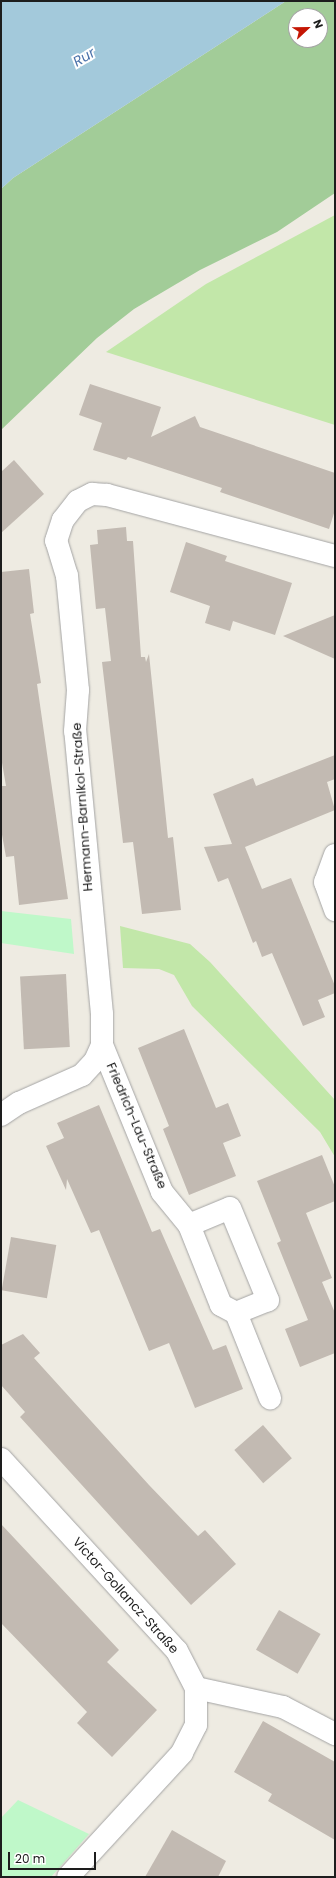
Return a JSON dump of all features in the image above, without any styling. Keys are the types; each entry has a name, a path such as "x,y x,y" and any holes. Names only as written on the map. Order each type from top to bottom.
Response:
{"street":[{"name":"Hermann-Barnikol-Straße","path":"1,1115 19,1103 82,1075 95,1061 102,1045 102,1014 74,731 78,690 67,576 56,541 63,520 78,501 92,494 107,495 335,556"},
{"path":"335,855 324,882 335,910"},
{"name":"Friedrich-Lau-Straße","path":"102,1045 162,1192 189,1224 221,1305 236,1313"},
{"path":"189,1224 230,1208 268,1300 236,1313 270,1398"},
{"name":"Victor-Gollancz-Straße","path":"1,1459 177,1651 196,1688 196,1725 182,1753 68,1877"},
{"path":"196,1688 283,1707 335,1734"}],"green space":[{"path":"286,1 335,1 335,193 277,232 200,270 134,309 97,338 1,430 1,189 13,178"},
{"path":"335,215 335,425 106,352 206,284"},
{"path":"1,911 71,919 74,954 1,943"},
{"path":"120,926 190,944 210,962 335,1100 335,1157 320,1132 192,1006 174,975 159,969 123,968"},
{"path":"18,1800 89,1834 51,1877 1,1877 1,1818"}],"water":[{"name":"Rur","path":"1,1 286,1 13,178 1,189"}],"building":[{"path":"90,384 161,407 151,437 195,416 200,427 335,473 335,510 329,529 220,492 222,488 128,457 126,460 93,450 102,423 79,415"},
{"path":"14,460 44,494 1,533 1,472"},
{"path":"126,527 127,541 133,541 141,657 145,657 146,662 149,654 168,838 173,837 181,910 142,914 133,842 123,843 102,662 111,661 105,608 96,609 90,545 98,544 97,530"},
{"path":"186,542 227,556 225,561 292,583 275,635 233,621 230,631 205,623 210,606 170,592"},
{"path":"29,569 34,613 30,614 41,683 37,684 68,899 19,905 14,856 6,857 1,829 1,786 6,786 1,757 1,572"},
{"path":"335,615 335,659 283,636"},
{"path":"335,755 335,779 327,782 335,810 245,847 262,889 291,878 335,986 335,993 318,1000 325,1017 303,1026 272,953 262,957 256,941 253,943 228,878 218,882 204,847 232,844 213,794 253,778 256,786"},
{"path":"66,974 70,1047 24,1049 20,976"},
{"path":"184,1029 216,1108 228,1103 241,1136 223,1143 236,1176 189,1195 163,1129 169,1126 138,1048"},
{"path":"99,1105 152,1232 160,1229 213,1350 226,1345 243,1389 195,1408 169,1343 149,1351 99,1230 91,1233 67,1179 66,1190 46,1146 64,1138 57,1123"},
{"path":"322,1155 335,1187 335,1201 306,1213 332,1278 322,1282 335,1313 335,1353 300,1367 285,1329 308,1320 277,1243 281,1241 257,1181"},
{"path":"11,1237 56,1245 47,1298 2,1290"},
{"path":"23,1334 40,1353 34,1358 149,1485 198,1536 205,1530 236,1564 191,1605 20,1417 25,1412 1,1385 1,1345"},
{"path":"263,1425 292,1458 263,1483 234,1450"},
{"path":"1,1524 119,1650 107,1662 157,1710 112,1757 77,1723 87,1712 1,1623"},
{"path":"279,1610 321,1634 298,1674 256,1650"},
{"path":"263,1721 335,1762 335,1840 268,1801 272,1794 234,1772"},
{"path":"172,1830 226,1861 218,1877 145,1877"}]}
